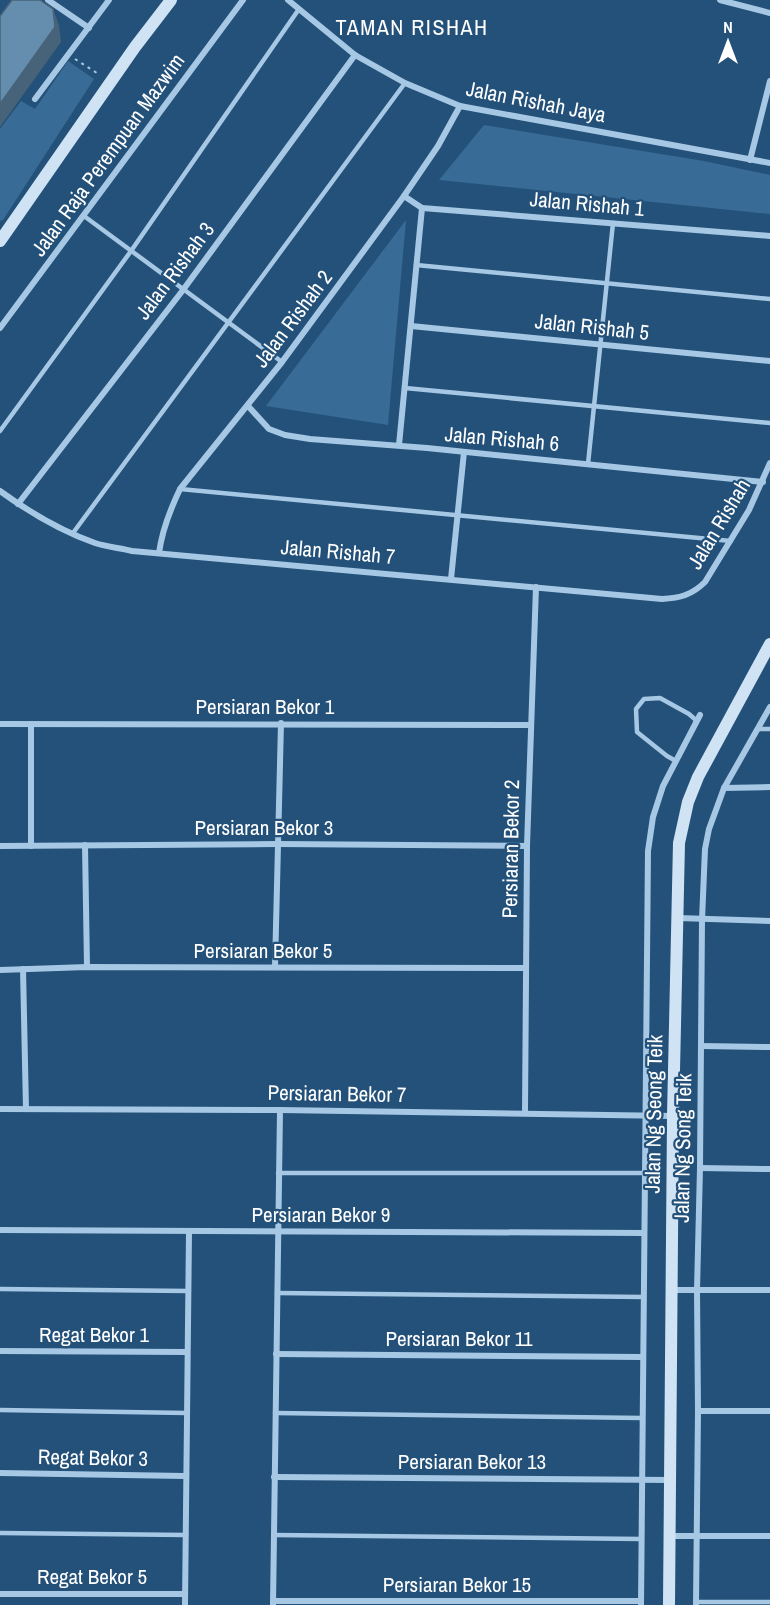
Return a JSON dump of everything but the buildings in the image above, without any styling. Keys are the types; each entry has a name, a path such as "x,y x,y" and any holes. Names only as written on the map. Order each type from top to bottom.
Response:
{"main road":[{"path":"0,241 110,81 171,0"},
{"name":"Jalan Ng Seong Teik","path":"669,1605 673,1116 679,843 688,802 711,751 768,652"}],"street":[{"path":"48,0 89,28"},
{"path":"35,99 109,0"},
{"name":"Jalan Raja Perempuan Mazwim","path":"0,328 243,0"},
{"name":"Jalan Rishah Jaya","path":"288,0 355,55 405,82 460,106 770,163"},
{"path":"720,0 770,14"},
{"name":"Jalan Rishah 3","path":"18,504 183,290 355,55"},
{"path":"750,160 770,81"},
{"name":"Jalan Rishah 2","path":"159,553 161,536 180,489 282,362 404,196 438,146 460,106"},
{"name":"Jalan Rishah 1","path":"404,196 422,208 770,236"},
{"path":"399,446 422,208"},
{"name":"Jalan Rishah 5","path":"411,326 770,361"},
{"name":"Jalan Rishah 6","path":"248,406 269,429 285,435 310,439 763,482"},
{"path":"451,579 464,452"},
{"name":"Jalan Rishah","path":"687,595 697,590 705,582 731,541 763,482 770,463"},
{"name":"Jalan Rishah 7","path":"0,491 50,523 96,543 132,551 662,599 687,595"},
{"name":"Persiaran Bekor 2","path":"525,1112 527,846 536,587"},
{"name":"Jalan Ng Song Teik","path":"696,1603 700,1046 702,920 707,839 716,805 724,788 770,707"},
{"name":"Jalan Ng Seong Teik","path":"641,1603 648,851 653,817 663,786 699,718"},
{"path":"275,968 281,723"},
{"name":"Persiaran Bekor 1","path":"0,724 530,725"},
{"path":"31,724 31,846"},
{"path":"724,788 770,787"},
{"name":"Persiaran Bekor 3","path":"0,846 278,844 527,846"},
{"path":"85,845 87,967"},
{"path":"676,918 770,921"},
{"name":"Persiaran Bekor 5","path":"0,970 87,967 526,968"},
{"path":"23,969 26,1109"},
{"path":"700,1046 770,1047"},
{"name":"Persiaran Bekor 7","path":"0,1109 525,1112 673,1116"},
{"path":"273,1603 280,1110"},
{"path":"700,1168 770,1168"},
{"name":"Persiaran Bekor 9","path":"0,1230 643,1233"},
{"path":"185,1605 189,1232"},
{"path":"672,1290 770,1290"},
{"name":"Regat Bekor 1","path":"0,1350 187,1352"},
{"name":"Persiaran Bekor 11","path":"276,1354 642,1357"},
{"path":"698,1411 770,1411"},
{"name":"Regat Bekor 3","path":"0,1473 185,1476"},
{"name":"Persiaran Bekor 13","path":"274,1477 670,1480"},
{"path":"670,1536 770,1536"},
{"name":"Regat Bekor 5","path":"0,1594 184,1594"},
{"name":"Persiaran Bekor 15","path":"273,1603 641,1603"}],"lane":[{"path":"0,431 131,251 299,9"},
{"path":"73,533 405,82"},
{"path":"84,216 282,362"},
{"path":"588,464 613,223"},
{"path":"417,265 770,299"},
{"path":"405,388 770,423"},
{"path":"180,489 731,541"},
{"path":"676,761 637,732 636,709 644,699 660,698 699,718"},
{"path":"757,729 770,729"},
{"path":"278,1173 644,1173"},
{"path":"0,1289 189,1291"},
{"path":"277,1293 643,1297"},
{"path":"0,1410 186,1413"},
{"path":"275,1413 642,1419"},
{"path":"0,1533 186,1535"},
{"path":"274,1535 641,1539"},
{"path":"696,1603 770,1602"}],"path":[{"path":"68,56 110,81"}],"shaded area":[{"path":"68,61 94,79 3,220 0,221 0,129 21,101 35,109"},
{"path":"484,125 704,161 770,175 770,214 439,180"},
{"path":"406,220 388,425 266,406"}],"district":[{"name":"TAMAN RISHAH","path":"412,27"}]}
